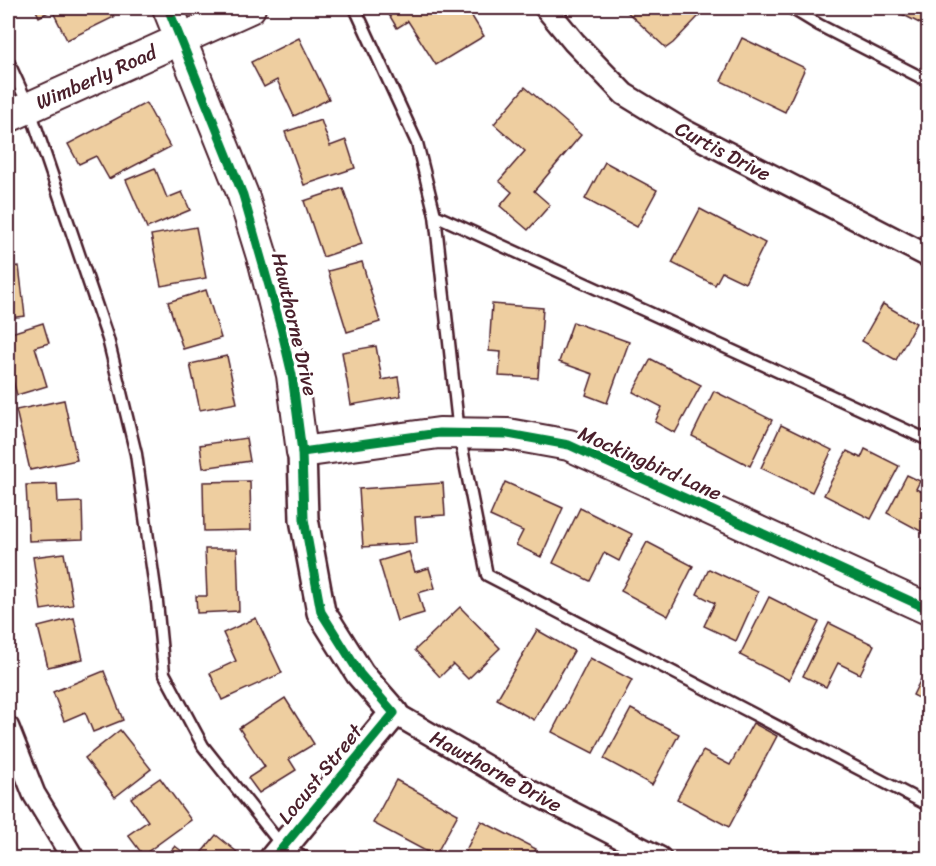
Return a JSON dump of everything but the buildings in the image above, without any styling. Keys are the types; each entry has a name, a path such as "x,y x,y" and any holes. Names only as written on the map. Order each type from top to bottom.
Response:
{"main road":[{"name":"Hawthorne Drive","path":"168,8 243,195 264,263 292,375 302,452"},
{"name":"Wimberly Road","path":"18,112 250,8"},
{"name":"Mockingbird Lane","path":"302,452 439,433 507,434 568,445 928,609"}],"street":[{"name":"Curtis Drive","path":"546,8 574,42 624,94 683,130 928,256"},
{"name":"Hawthorne Drive","path":"302,452 304,519 321,612 360,674 393,713 518,785 660,858"},
{"name":"Locust Street","path":"287,855 393,713"},
{"path":"8,728 34,794 73,858"}],"lane":[{"path":"355,8 417,143 435,215 459,433 486,575 928,806"},
{"path":"791,8 819,25 928,81"},
{"path":"8,61 18,112 108,339 134,443 157,602 164,673 203,746 287,855"},
{"path":"435,215 928,440"}],"cycle path":[{"path":"168,8 243,195 281,328 292,375 302,452 304,519 321,612 360,674 394,713 274,858"},
{"path":"302,452 439,433 508,434 569,445 928,609"}]}
